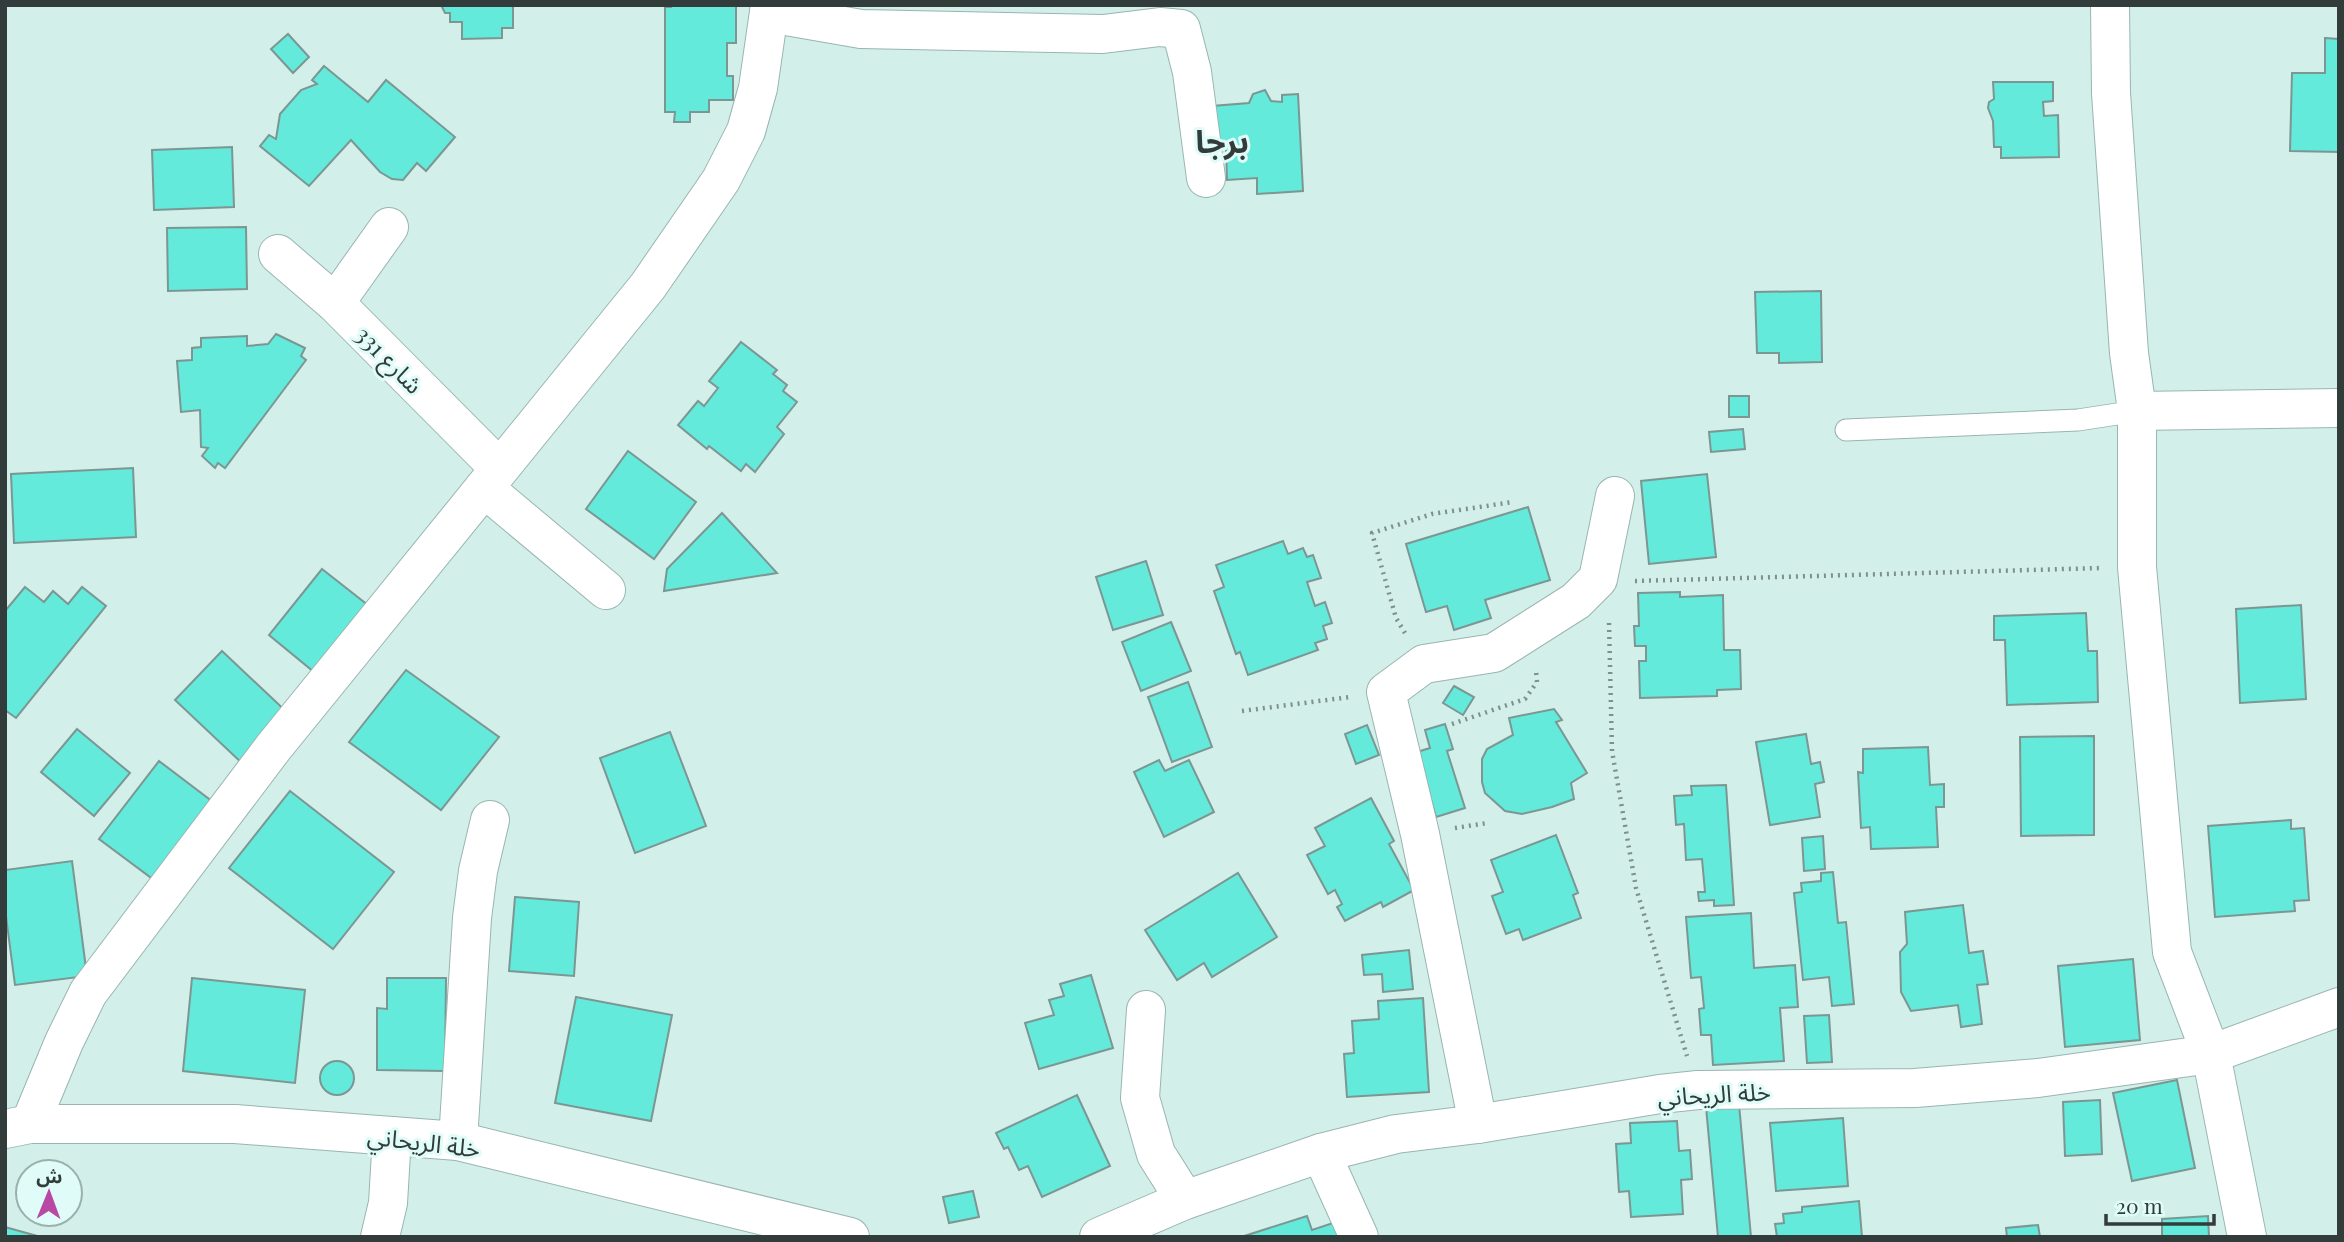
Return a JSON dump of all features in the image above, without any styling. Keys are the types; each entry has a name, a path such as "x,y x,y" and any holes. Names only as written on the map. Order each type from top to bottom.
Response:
{"street":[{"path":"2110,5 2111,93 2130,353 2137,411 2137,566 2172,951 2211,1054 2247,1237"},
{"path":"18,1127 88,993 273,748 648,286 721,180 746,131 755,99 769,9 861,29 1103,34 1160,27 1181,29 1192,72 1206,178"},
{"path":"335,303 389,227"},
{"name":"شارع 331","path":"278,254 335,303 491,478 606,590"},
{"path":"2137,411 2339,408"},
{"path":"1478,1124 1420,835 1386,692 1424,664 1494,653 1576,601 1598,579 1615,496"},
{"path":"458,1141 472,918 478,872 490,820"},
{"name":"خلة الريحاني","path":"1099,1237 1185,1200 1321,1153 1396,1134 1698,1090 1915,1088 2038,1078 2211,1054 2339,1007"},
{"path":"1146,1010 1140,1098 1156,1154 1185,1200"},
{"name":"خلة الريحاني","path":"18,1127 235,1124 458,1141 766,1227 850,1237"},
{"path":"380,1237 388,1203 393,1136"},
{"path":"1321,1153 1359,1237"}],"lane":[{"path":"1846,430 2078,420 2137,411"}],"path":[{"path":"1424,664 1396,618 1372,533 1432,514 1513,502"},
{"path":"1622,582 2137,566"},
{"path":"1609,621 1612,751 1636,888 1698,1090"},
{"path":"1242,711 1314,704 1386,692"}],"building":[{"path":"441,5 513,5 513,28 502,28 502,38 462,39 462,22 450,22 450,13 445,13"},
{"path":"736,5 736,43 727,43 727,76 733,76 733,100 709,100 709,112 690,112 690,122 674,122 675,112 665,112 665,7"},
{"path":"288,34 309,57 293,73 271,49"},
{"path":"2325,38 2339,39 2339,152 2290,151 2292,73 2325,73"},
{"path":"324,66 368,102 386,80 455,137 426,171 417,163 403,180 392,179 380,172 351,140 309,186 260,146 269,135 276,139 280,114 301,90 317,84 312,80"},
{"path":"1993,82 2053,82 2053,101 2043,102 2044,116 2058,115 2059,157 2001,158 2001,147 1994,147 1993,121 1988,108 1989,102 1994,99"},
{"path":"1265,90 1271,101 1282,102 1282,95 1298,94 1303,191 1257,194 1257,178 1227,180 1226,147 1214,147 1212,106 1249,103 1253,94"},
{"path":"232,147 234,207 154,210 152,150"},
{"path":"246,227 247,289 168,291 167,228"},
{"path":"1821,291 1822,362 1779,363 1779,353 1757,353 1755,292"},
{"path":"276,334 305,348 301,356 306,360 225,468 218,463 215,468 202,456 208,448 201,447 200,410 181,412 177,361 192,360 192,348 201,347 201,338 247,336 247,346 268,344"},
{"path":"741,342 777,370 773,374 787,385 783,391 797,402 777,427 784,434 755,472 746,464 741,471 709,446 707,449 678,425 698,401 704,406 718,388 709,381"},
{"path":"1729,396 1749,396 1749,417 1729,417"},
{"path":"1743,429 1745,449 1711,452 1709,432"},
{"path":"628,451 696,502 654,559 586,509"},
{"path":"133,468 136,537 14,543 11,474"},
{"path":"1707,474 1716,557 1649,564 1641,481"},
{"path":"1528,507 1550,580 1485,600 1491,618 1454,630 1447,606 1426,612 1406,544"},
{"path":"722,513 777,573 664,591 667,569"},
{"path":"1283,541 1288,554 1303,548 1307,557 1313,555 1321,578 1307,582 1315,606 1325,602 1332,623 1323,626 1327,639 1315,643 1318,650 1248,675 1240,652 1236,654 1214,591 1224,587 1216,565"},
{"path":"1146,561 1163,615 1113,630 1096,577"},
{"path":"322,569 369,606 314,672 269,635"},
{"path":"25,587 44,602 53,591 68,604 82,587 106,606 16,718 5,710 5,611"},
{"path":"1680,592 1680,597 1723,595 1724,650 1740,650 1741,689 1717,690 1717,696 1640,698 1639,661 1646,661 1646,646 1635,646 1634,626 1639,626 1638,593"},
{"path":"2301,605 2306,699 2240,703 2236,609"},
{"path":"2086,613 2088,651 2097,651 2098,702 2007,705 2005,640 1994,640 1994,616"},
{"path":"1171,622 1191,671 1141,691 1122,642"},
{"path":"222,651 292,717 245,766 175,700"},
{"path":"406,670 499,737 441,810 349,742"},
{"path":"1188,682 1212,747 1172,762 1148,697"},
{"path":"1454,686 1474,697 1463,715 1443,703"},
{"path":"1554,709 1562,720 1556,722 1587,773 1571,783 1574,799 1522,814 1505,811 1485,793 1482,759 1487,749 1513,735 1509,718"},
{"path":"1445,724 1453,749 1447,751 1465,808 1436,817 1417,752 1430,748 1425,730"},
{"path":"1367,725 1379,755 1356,764 1345,734"},
{"path":"77,729 130,773 94,816 41,772"},
{"path":"670,732 706,826 635,853 600,758"},
{"path":"1806,734 1811,764 1820,762 1824,782 1815,784 1820,817 1770,825 1756,742"},
{"path":"2094,736 2094,835 2021,836 2020,737"},
{"path":"1928,747 1930,785 1944,784 1944,807 1936,807 1938,847 1871,849 1870,827 1861,828 1858,772 1863,773 1863,749"},
{"path":"1159,760 1165,771 1189,760 1214,812 1164,837 1134,772"},
{"path":"159,761 213,802 154,880 99,839"},
{"path":"1726,785 1734,905 1714,906 1714,900 1699,901 1698,892 1705,892 1702,859 1686,860 1684,824 1676,825 1674,796 1692,795 1691,786"},
{"path":"290,791 394,872 333,949 229,868"},
{"path":"1371,798 1394,841 1389,844 1414,890 1383,907 1381,902 1345,921 1337,907 1342,904 1335,890 1328,894 1307,855 1325,846 1315,828"},
{"path":"2291,820 2291,829 2304,828 2309,900 2294,901 2295,911 2215,917 2208,826"},
{"path":"1556,835 1578,893 1573,895 1581,918 1523,940 1519,929 1506,934 1492,896 1503,892 1491,860"},
{"path":"1823,836 1825,869 1804,871 1802,838"},
{"path":"72,861 87,976 15,985 5,909 5,870"},
{"path":"1833,872 1838,923 1846,922 1854,1004 1832,1006 1829,977 1803,980 1794,893 1802,892 1801,883 1821,881 1821,873"},
{"path":"1238,873 1277,937 1212,977 1204,963 1177,980 1145,930"},
{"path":"515,897 579,902 574,976 509,971"},
{"path":"1963,905 1969,953 1983,951 1988,984 1977,985 1982,1024 1961,1027 1958,1005 1911,1011 1901,992 1900,952 1907,944 1905,912"},
{"path":"1751,913 1754,968 1795,965 1798,1007 1780,1008 1784,1061 1713,1065 1711,1035 1701,1035 1699,1009 1704,1008 1701,977 1691,978 1686,917"},
{"path":"1409,950 1413,989 1383,992 1382,974 1364,975 1362,955"},
{"path":"2133,959 2140,1040 2065,1047 2058,966"},
{"path":"1091,975 1113,1048 1039,1069 1025,1023 1054,1015 1049,1000 1064,996 1060,984"},
{"path":"192,978 305,990 295,1083 183,1071"},
{"path":"387,978 446,978 445,1071 377,1070 377,1008 387,1009"},
{"path":"576,997 672,1015 651,1121 555,1103"},
{"path":"1423,998 1429,1092 1347,1097 1344,1054 1354,1053 1352,1021 1379,1019 1378,1001"},
{"path":"1829,1015 1832,1062 1807,1063 1804,1016"},
{"path":"337,1061 349,1066 354,1078 349,1090 337,1095 325,1090 320,1078 325,1066"},
{"path":"2177,1080 2195,1168 2132,1181 2113,1093"},
{"path":"1077,1095 1110,1166 1042,1197 1028,1166 1019,1170 1008,1147 1004,1149 996,1133"},
{"path":"2100,1100 2102,1154 2065,1156 2063,1102"},
{"path":"1739,1104 1751,1237 1718,1237 1706,1107"},
{"path":"1843,1118 1848,1186 1776,1191 1770,1123"},
{"path":"1677,1121 1679,1151 1690,1150 1692,1179 1681,1180 1683,1214 1631,1217 1629,1191 1619,1192 1616,1144 1631,1143 1630,1123"},
{"path":"973,1191 979,1217 949,1223 943,1197"},
{"path":"1859,1201 1862,1237 1777,1237 1775,1224 1784,1223 1783,1214 1802,1212 1802,1207"},
{"path":"1307,1216 1312,1230 1336,1222 1341,1237 1241,1237"},
{"path":"2208,1216 2209,1237 2162,1237 2162,1219"},
{"path":"2038,1225 2040,1237 2007,1237 2006,1228"},
{"path":"5,1227 41,1237 5,1237"}],"district":[{"name":"برجا","path":"1222,139"}]}
